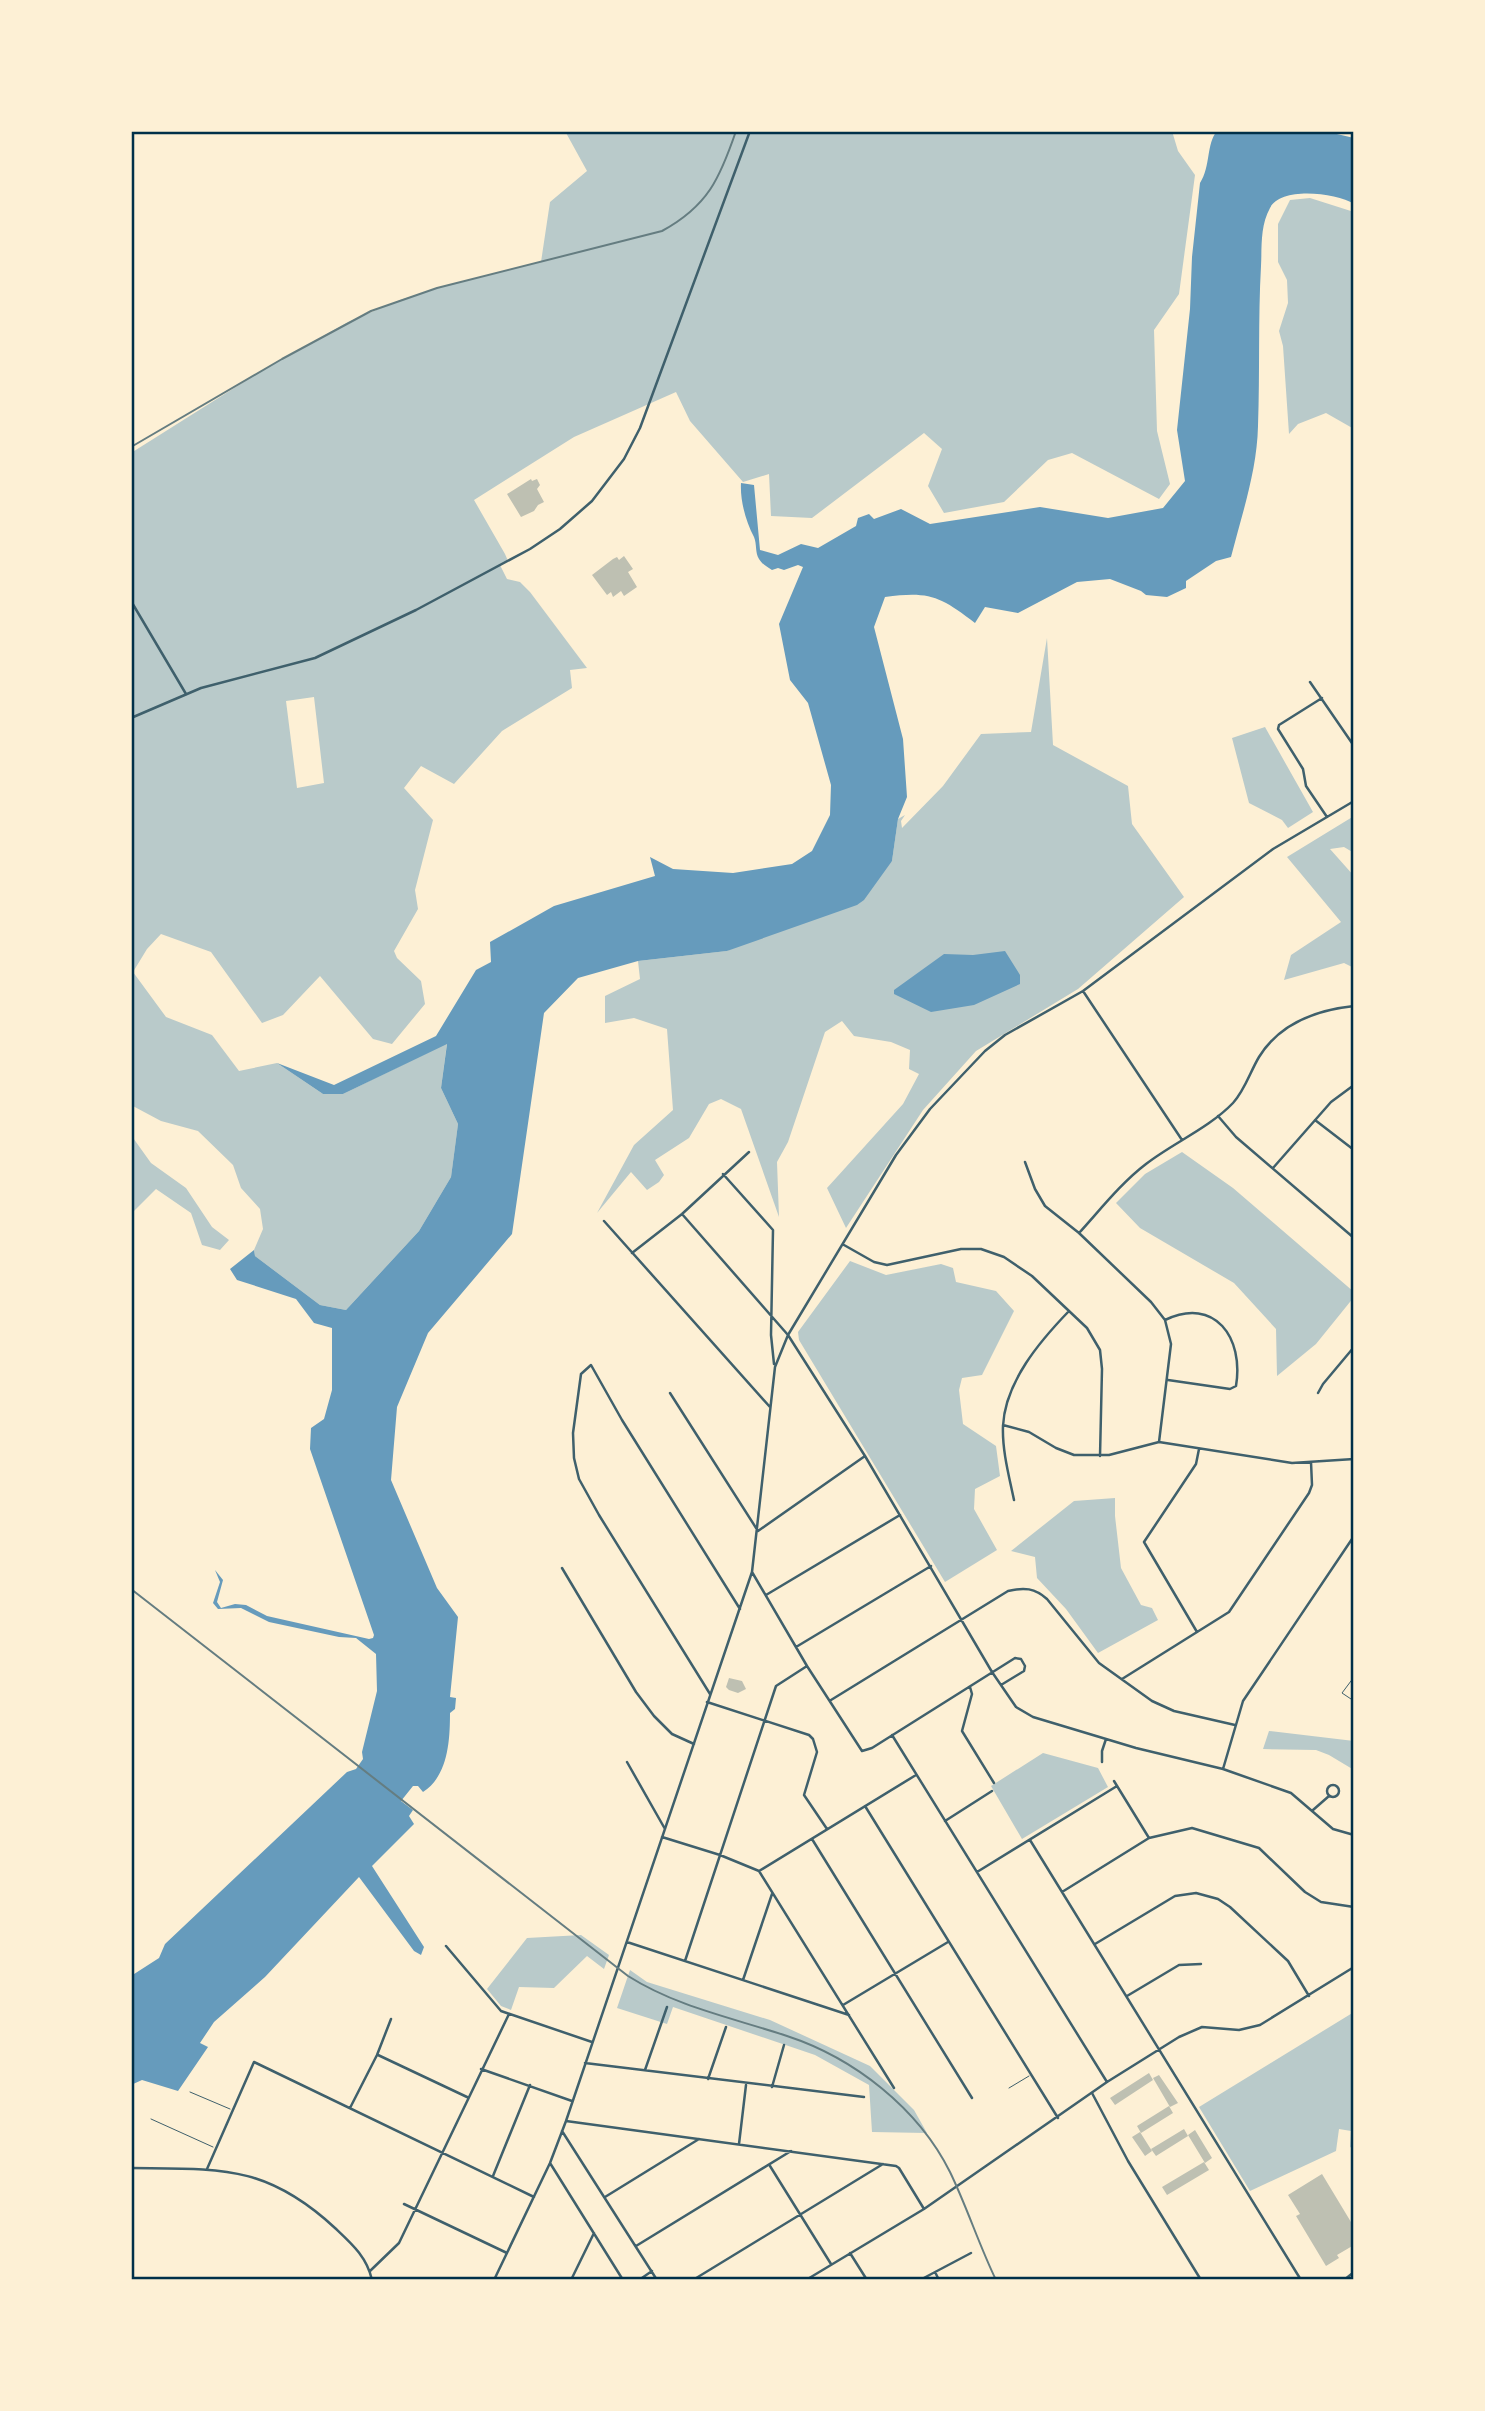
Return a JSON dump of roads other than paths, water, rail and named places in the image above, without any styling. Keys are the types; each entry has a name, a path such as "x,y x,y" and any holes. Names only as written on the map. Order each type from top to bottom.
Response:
{"street":[{"path":"131,718 186,694 226,681 300,664 359,638 530,549 560,529 585,507 619,466 640,428 750,131"},
{"path":"131,601 186,694"},
{"path":"1310,682 1354,747"},
{"path":"1322,698 1278,729 1303,769 1306,786 1326,817"},
{"path":"775,1367 788,1335 896,1155 930,1108 995,1042 1083,991 1273,849 1354,801"},
{"path":"1083,991 1182,1140"},
{"path":"1079,1233 1144,1165 1233,1103 1259,1057 1286,1028 1305,1017 1330,1008 1354,1006"},
{"path":"1272,1169 1331,1102 1354,1085"},
{"path":"1218,1116 1229,1131 1354,1238"},
{"path":"1315,1120 1354,1150"},
{"path":"632,1253 682,1214 749,1152"},
{"path":"1025,1162 1045,1206 1079,1233 1151,1301 1165,1320 1171,1344 1159,1442"},
{"path":"494,2280 550,2163 566,2121 752,1572 775,1367 771,1335 773,1230 723,1174"},
{"path":"682,1214 788,1335 865,1456 992,1672 1022,1713 1106,1739 1223,1769 1291,1793 1333,1829 1354,1835"},
{"path":"604,1221 771,1408"},
{"path":"844,1245 874,1262 887,1265 961,1248 981,1249 1004,1257 1032,1276 1087,1328 1100,1350 1100,1456"},
{"path":"1013,1500 1003,1425 1005,1410 1024,1365 1051,1329 1070,1310"},
{"path":"1165,1320 1181,1313 1194,1312 1210,1317 1229,1334 1238,1360 1236,1386 1230,1389 1168,1380"},
{"path":"1318,1393 1322,1384 1354,1347"},
{"path":"710,1694 598,1515 579,1479 574,1458 573,1433 581,1374 590,1365 740,1609"},
{"path":"670,1393 758,1531"},
{"path":"1003,1425 1029,1432 1074,1455 1100,1456 1159,1442 1278,1462 1354,1459"},
{"path":"1198,1633 1144,1542 1196,1464 1199,1449"},
{"path":"758,1531 865,1456"},
{"path":"1122,1679 1229,1612 1304,1502 1312,1485 1311,1462"},
{"path":"766,1595 900,1515"},
{"path":"1223,1769 1243,1702 1354,1536"},
{"path":"796,1647 931,1566"},
{"path":"562,1568 636,1692 654,1716 673,1734 694,1744"},
{"path":"752,1572 807,1666 862,1751 1015,1658 1024,1662 1024,1671 1001,1685"},
{"path":"831,1700 1008,1591 1029,1588 1040,1592 1047,1599 1099,1664 1162,1707 1235,1726"},
{"path":"685,1961 776,1686 807,1666"},
{"path":"970,1687 972,1694 962,1731 994,1783"},
{"path":"707,1702 809,1735 813,1739 817,1752 804,1795 827,1829"},
{"path":"892,1735 1107,2082"},
{"path":"1102,1762 1106,1739"},
{"path":"626,1762 665,1829"},
{"path":"759,1871 916,1775"},
{"path":"1114,1781 1149,1838"},
{"path":"977,1872 1117,1786"},
{"path":"945,1821 992,1791"},
{"path":"1313,1810 1329,1796"},
{"path":"865,1806 1058,2118"},
{"path":"1062,1892 1149,1838 1192,1828 1259,1848 1305,1892 1321,1902 1354,1907"},
{"path":"662,1837 720,1855 759,1871 894,2088"},
{"path":"811,1839 972,2098"},
{"path":"1030,1840 1301,2280"},
{"path":"1095,1944 1175,1896 1186,1893 1206,1895 1230,1907 1288,1961 1309,1996"},
{"path":"742,1981 772,1894"},
{"path":"627,1942 849,2015"},
{"path":"843,2005 948,1942"},
{"path":"446,1946 501,2011 592,2042"},
{"path":"1127,1996 1179,1965 1201,1964"},
{"path":"806,2280 925,2209 1107,2082 1195,2028 1212,2026 1250,2029 1354,1967"},
{"path":"645,2070 667,2007"},
{"path":"370,2271 399,2243 509,2014"},
{"path":"350,2109 377,2055 391,2019"},
{"path":"708,2079 726,2027"},
{"path":"772,2087 784,2045"},
{"path":"377,2055 467,2097"},
{"path":"207,2168 254,2062 534,2197"},
{"path":"585,2063 864,2097"},
{"path":"481,2069 572,2101"},
{"path":"738,2144 746,2083"},
{"path":"493,2177 530,2085"},
{"path":"1092,2093 1128,2161 1201,2280"},
{"path":"566,2121 883,2164 899,2168 925,2209"},
{"path":"562,2131 657,2280"},
{"path":"605,2197 699,2139"},
{"path":"636,2246 770,2166 790,2151"},
{"path":"550,2163 622,2280"},
{"path":"693,2280 883,2164"},
{"path":"770,2166 832,2264"},
{"path":"131,2168 207,2168 249,2175 284,2189 305,2202 353,2245 364,2258 372,2280"},
{"path":"404,2204 507,2253"},
{"path":"571,2280 594,2233"},
{"path":"850,2253 867,2280"},
{"path":"920,2280 971,2253"},
{"path":"639,2280 652,2271"},
{"path":"935,2272 939,2280"},
{"path":"1343,2280 1354,2272"}],"lane":[{"path":"1354,1677 1342,1693 1354,1701"},
{"path":"1009,2088 1030,2074"},
{"path":"190,2092 232,2110"},
{"path":"152,2119 215,2148"}],"water":[{"path":"1217,131 1324,131 1354,138 1354,204 1335,197 1297,194 1276,201 1265,222 1260,286 1257,443 1248,492 1231,557 1216,561 1186,581 1186,588 1167,597 1146,595 1110,579 1077,582 1018,613 985,607 975,623 943,601 924,595 885,597 874,627 903,739 907,797 898,819 892,861 864,900 857,905 727,951 638,961 578,978 544,1013 512,1234 428,1333 397,1407 391,1480 437,1588 458,1617 450,1697 456,1698 455,1709 450,1713 448,1746 443,1767 438,1777 423,1792 418,1786 413,1786 401,1801 413,1810 409,1816 414,1824 372,1866 424,1947 421,1955 414,1951 359,1877 265,1977 214,2022 200,2043 208,2047 178,2091 142,2080 131,2085 131,1976 159,1958 165,1944 347,1772 356,1769 363,1759 362,1752 377,1691 376,1654 356,1638 269,1622 241,1608 218,1609 213,1603 220,1582 215,1570 223,1580 217,1602 221,1608 235,1604 246,1605 267,1616 369,1639 374,1635 310,1449 311,1428 324,1419 332,1390 332,1328 314,1323 296,1299 237,1280 230,1269 254,1250 255,1256 320,1305 346,1310 419,1231 451,1177 458,1124 441,1088 447,1044 343,1094 323,1094 277,1063 334,1085 436,1036 476,970 491,962 490,942 554,906 655,876 650,857 673,869 733,873 792,864 812,851 830,815 831,785 808,703 790,680 779,624 803,567 798,565 784,570 772,570 760,561 744,511 741,483 754,485 760,550 778,555 801,544 818,548 856,526 858,518 869,514 874,519 901,509 930,524 1040,507 1108,518 1163,508 1185,481 1177,430 1190,309 1192,257 1200,183 1206,170 1211,142"},
{"path":"1005,951 1020,975 1020,984 974,1005 931,1012 894,994 894,990 944,954 973,955"}],"railway":[{"path":"131,447 282,359 371,311 437,288 662,231 691,211 710,189 718,177 736,131"},
{"path":"131,1589 628,1976 686,2004 812,2046 860,2072 882,2088 902,2107 937,2149 956,2185 996,2280"}]}
